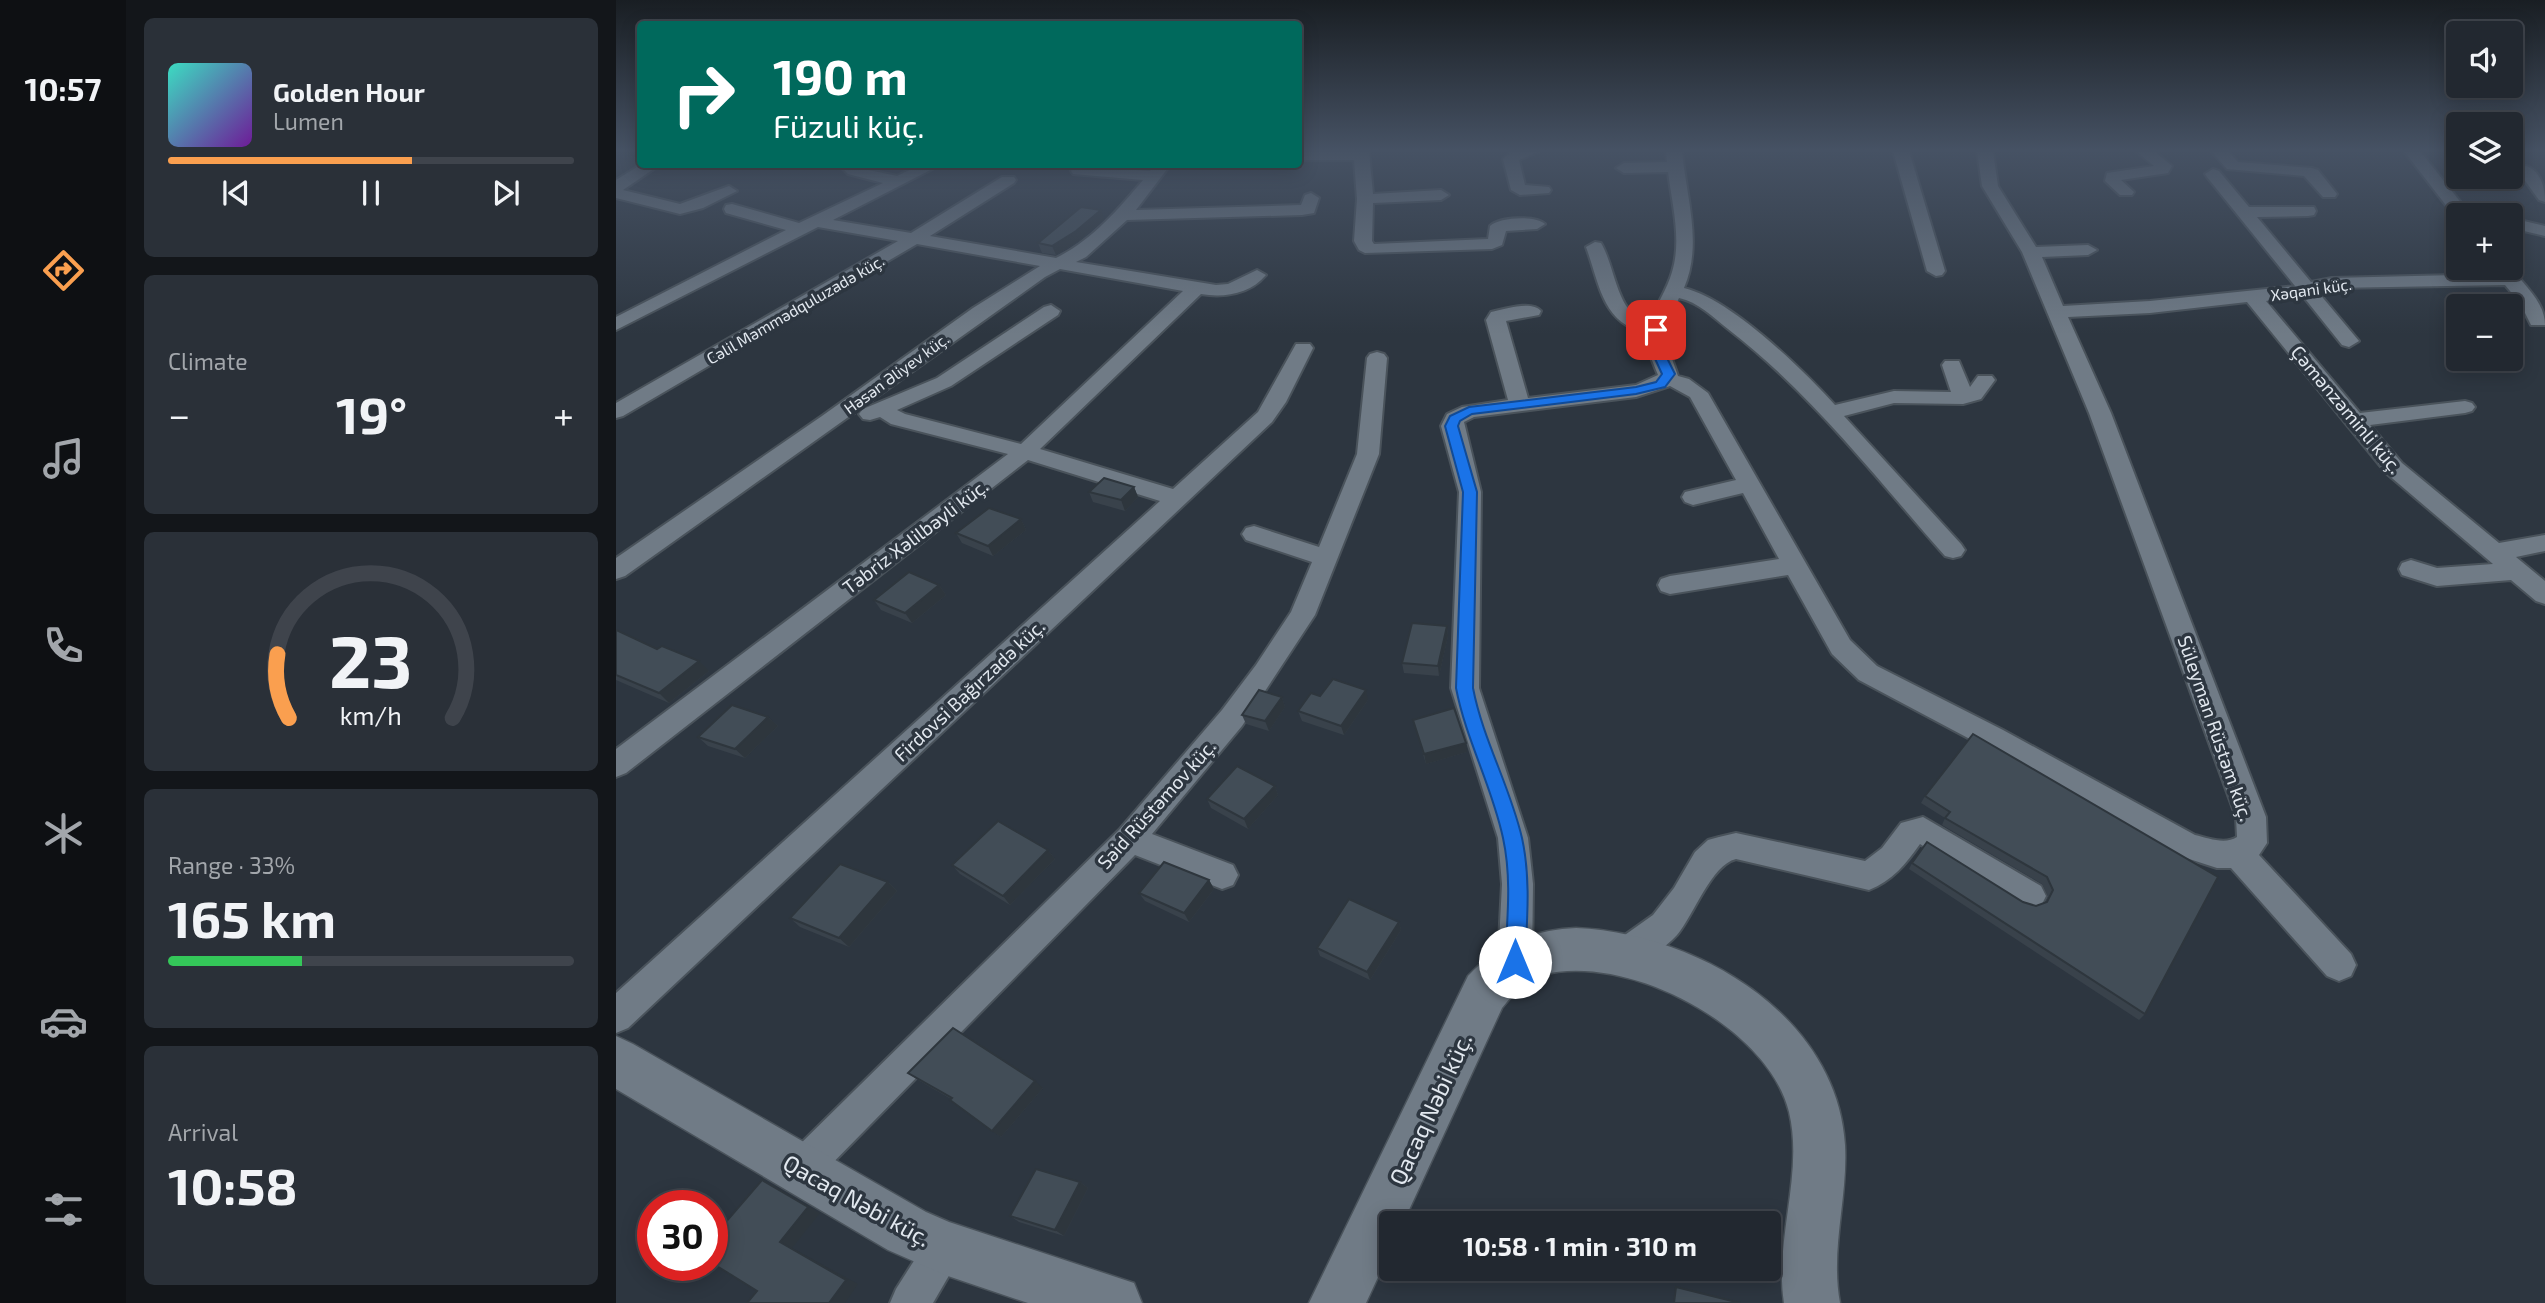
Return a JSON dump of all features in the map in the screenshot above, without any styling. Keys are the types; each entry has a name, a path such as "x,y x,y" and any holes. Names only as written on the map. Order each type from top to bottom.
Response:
{"street":[{"path":"746,212 809,225 914,239 1196,288 1225,290 1257,275"},
{"path":"616,324 837,212"},
{"name":"Cəlil Məmmədquluzadə küç.","path":"616,412 957,212"},
{"name":"Həsən Əliyev küç.","path":"616,570 830,421 980,312 1039,273 1080,253 1126,212"},
{"path":"1123,215 1237,212"},
{"path":"1364,212 1363,241 1365,246 1371,249 1482,246 1496,241 1498,226 1537,224"},
{"path":"1681,212 1684,260 1675,291 1656,330 1655,340 1668,374 1667,379 1660,385 1636,391 1469,411 1454,419 1452,426 1470,492 1465,688 1470,715 1496,783 1512,836 1519,874 1515,962 1539,953 1569,950 1627,953 1691,978 1736,1003 1770,1034 1795,1066 1811,1102 1819,1144 1809,1251 1812,1303"},
{"path":"1918,212 1936,271"},
{"name":"Süleyman Rüstəm küç.","path":"2005,212 2031,251 2100,413 2250,817 2252,843 2238,855"},
{"path":"2244,212 2256,212"},
{"path":"2244,212 2349,341"},
{"path":"2523,226 2545,231"},
{"path":"1595,247 1620,314 1634,324 1656,330"},
{"path":"2031,251 2088,250"},
{"name":"Xəqani küç.","path":"2055,312 2129,309 2252,296 2332,283 2446,276"},
{"path":"2512,280 2529,302 2538,321"},
{"name":"Təbriz Xəlilbəyli küç.","path":"616,765 1025,452 1196,288"},
{"path":"1675,291 1695,296 1752,338 1789,370 1953,550"},
{"name":"Çəmənzəminli küç.","path":"2252,296 2394,468 2545,595"},
{"path":"1519,404 1496,320 1499,316 1532,311"},
{"path":"830,421 882,410 944,382 1051,312"},
{"name":"Firdovsi Bağırzadə küç.","path":"616,1016 1265,417 1276,402 1303,348"},
{"name":"Səid Rüstəmov küç.","path":"801,1169 1130,839 1232,718 1259,681 1302,615 1368,454 1377,358"},
{"path":"1952,365 1963,398"},
{"path":"1667,379 1682,383 1698,393 1841,647 1868,673 1993,738 2188,846 2217,854 2238,855 2339,965"},
{"path":"1829,413 1894,397 1963,398 1974,395 1985,380"},
{"path":"2355,420 2465,407"},
{"path":"882,410 898,419 1025,452 1177,498"},
{"path":"1693,497 1748,485"},
{"path":"1254,534 1327,558"},
{"path":"2493,553 2545,543"},
{"path":"1670,585 1794,565"},
{"path":"2411,569 2437,578 2516,571"},
{"path":"1627,953 1664,926 1685,898 1706,862 1719,849 1736,846 1869,876 1893,858 1912,832 1923,830 2030,896"},
{"path":"1130,839 1222,875"},
{"name":"Qacaq Nəbi küç.","path":"1337,1303 1485,992 1499,973 1515,962"},
{"name":"Qacaq Nəbi küç.","path":"616,1060 907,1231 945,1248 1114,1303"},
{"path":"910,1303 945,1248"}],"building":[{"path":"1075,212 1099,212 1052,246 1038,243"},
{"path":"1104,478 1134,487 1121,500 1089,492"},
{"path":"989,508 1021,519 988,546 956,533"},
{"path":"909,572 939,585 905,613 874,600"},
{"path":"1412,623 1447,626 1438,666 1402,663"},
{"path":"616,630 657,649 662,646 699,661 659,693 616,675"},
{"path":"1333,679 1366,690 1341,726 1298,711 1311,693 1320,696"},
{"path":"1259,690 1282,697 1265,721 1242,715"},
{"path":"732,705 768,717 735,749 698,737"},
{"path":"1454,708 1466,743 1424,754 1413,720"},
{"path":"1973,734 2218,877 2145,1014 1912,863 1927,842 2023,902 2036,906 2047,902 2053,890 2047,877 1945,818 1950,812 1925,796"},
{"path":"1237,766 1275,786 1244,819 1207,799"},
{"path":"998,821 1048,850 1003,896 952,865"},
{"path":"1164,862 1209,880 1184,913 1139,893"},
{"path":"840,864 888,882 839,938 790,918"},
{"path":"1349,899 1399,922 1367,972 1317,948"},
{"path":"953,1028 1035,1081 992,1131 950,1100 952,1098 908,1073"},
{"path":"1036,1169 1080,1182 1055,1230 1010,1216"},
{"path":"762,1180 808,1207 780,1242 846,1280 829,1303 747,1303 757,1291 728,1273 728,1219"},
{"path":"1676,1287 1740,1303 1674,1303"}],"route":[{"path":"1515,962 1514,934 1519,874 1512,836 1496,783 1470,715 1465,688 1463,665 1470,551 1470,492 1453,438 1452,426 1454,419 1460,414 1484,408 1636,391 1660,385 1667,379 1668,374 1657,350 1656,330"}]}
